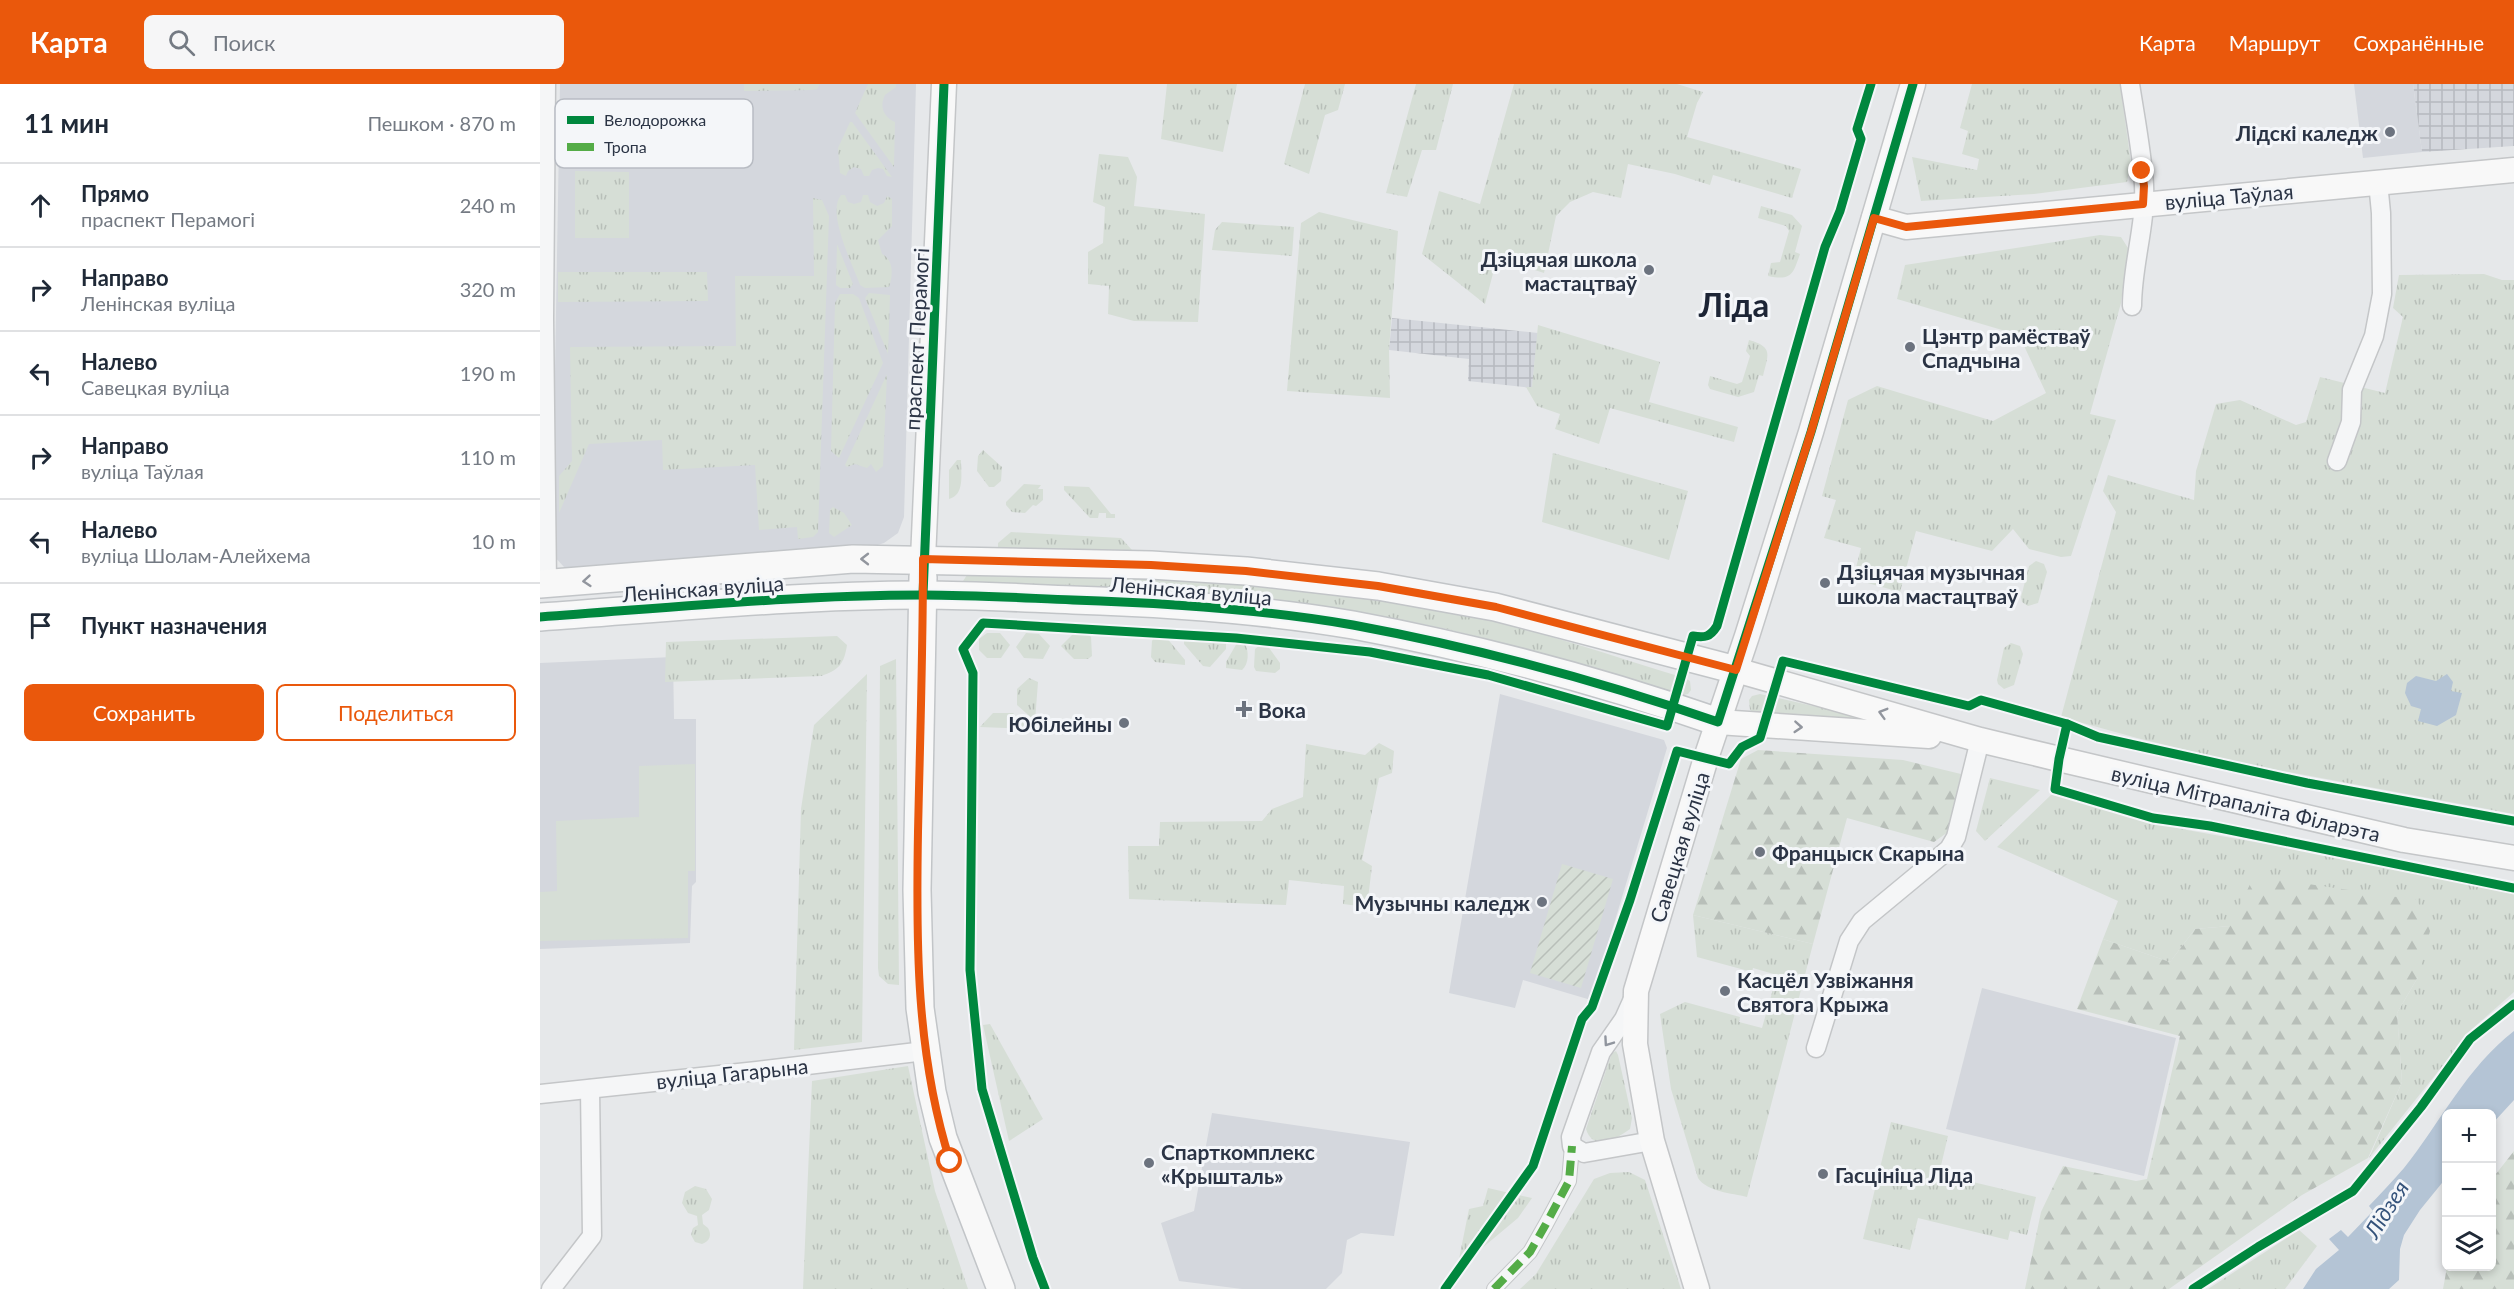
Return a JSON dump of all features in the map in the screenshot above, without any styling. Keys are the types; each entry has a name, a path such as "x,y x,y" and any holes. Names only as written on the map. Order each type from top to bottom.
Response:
{"main road":[{"name":"праспект Перамогі","path":"944,84 923,559 917,890 920,1008 932,1092 947,1150 1001,1289"},
{"name":"Савецкая вуліца","path":"1697,1289 1652,1141 1635,1044 1636,992 1718,722 1811,432 1913,84"},
{"name":"вуліца Таўлая","path":"1874,218 1906,227 2514,170"},
{"name":"Ленінская вуліца","path":"544,584 854,559 1151,565 1246,571 1378,586 1496,607 1736,670"},
{"name":"Ленінская вуліца","path":"540,617 855,597 923,595 1144,603 1243,611 1350,625 1492,655 1672,706 1718,722"},
{"name":"вуліца Мітрапаліта Філарэта","path":"1736,670 1980,740 2404,840 2514,858"},
{"name":"вуліца Мітрапаліта Філарэта","path":"1718,722 1980,740"}],"street":[{"path":"544,584 546,84"},
{"path":"2130,84 2144,186 2142,234 2132,287 2132,306"},
{"path":"2337,461 2351,422 2352,390 2374,336 2382,294 2381,213 2378,182"},
{"path":"1816,1047 1849,941 1862,921 1949,849 1956,837 1980,740"},
{"path":"1494,1289 1530,1252 1569,1181 1571,1137 1601,1052 1624,1019 1636,992"},
{"name":"вуліца Гагарына","path":"540,1094 925,1051"},
{"path":"551,1289 592,1236 591,1089"},
{"path":"1572,1146 1584,1153 1652,1141"}],"shaded area":[{"path":"560,84 916,84 904,517 898,533 884,543 865,549 576,571 564,567 553,555 559,168 753,168 753,99 560,99"},
{"name":"Лідскі каледж","path":"2354,84 2413,84 2422,152 2363,158"},
{"path":"2413,84 2514,84 2514,146 2422,152"},
{"path":"1392,318 1538,333 1532,388 1468,381 1469,359 1389,350"},
{"path":"673,657 674,719 696,719 696,882 692,886 690,943 540,949 540,663"},
{"name":"Музычны каледж","path":"1500,694 1664,740 1667,748 1591,1000 1523,980 1515,1008 1449,993"},
{"path":"1982,988 2176,1038 2144,1176 1946,1129"},
{"path":"1212,1113 1410,1142 1394,1236 1361,1233 1347,1240 1342,1273 1326,1289 1242,1289 1179,1281 1161,1223 1194,1211"}],"green space":[{"path":"744,84 820,84 817,89 812,90 744,91"},
{"path":"868,84 896,84 896,87 885,95 882,104 885,114 895,122 894,167 855,113"},
{"path":"1167,84 1237,84 1223,152 1161,139"},
{"path":"1305,84 1345,84 1338,110 1325,115 1309,174 1284,164"},
{"path":"1416,84 1453,84 1436,150 1422,150 1407,197 1386,193"},
{"path":"1514,84 1677,84 1703,92 1697,103 1687,137 1801,169 1792,198 1713,175 1710,185 1675,174 1628,164 1621,198 1593,192 1570,202 1556,216 1544,273 1510,262 1496,262 1485,304 1422,254 1439,191 1480,204"},
{"path":"1972,84 2120,84 2131,163 2127,182 2034,194 1921,201 1912,157 1977,170 1979,159 1962,154 1968,131 1960,128"},
{"path":"850,122 892,177 887,176 883,169 878,168 872,170 869,176 864,176 861,169 854,167 848,171 846,176 840,173 838,148"},
{"path":"1099,154 1128,157 1137,177 1134,206 1205,214 1198,322 1134,321 1108,314 1109,286 1088,284 1088,252 1103,243 1105,207 1093,202"},
{"path":"575,171 629,172 629,238 575,238"},
{"path":"841,195 845,195 848,202 854,204 861,202 863,195 868,195 870,202 877,206 884,203 887,196 892,199 892,226 878,240 882,254 891,264 889,287 865,288 860,285 839,226 837,203"},
{"path":"813,198 822,200 829,216 818,532 813,537 798,539 797,527 759,530 755,465 663,470 662,440 589,444 559,513 559,476 572,461 570,347 736,346 735,276 814,276"},
{"path":"1761,206 1792,215 1802,226 1795,252 1800,254 1793,271 1787,277 1768,276 1771,263 1780,262 1789,231 1786,226 1758,218"},
{"path":"1319,212 1398,231 1389,350 1390,398 1287,391 1301,223"},
{"path":"1222,222 1294,227 1292,256 1212,250 1215,230"},
{"path":"2100,235 2121,237 2128,248 2121,303 2090,414 2116,420 2071,556 2061,557 2029,549 2013,529 1992,551 1916,531 1900,592 1853,579 1861,548 1824,538 1836,500 1822,496 1848,400 1877,386 1993,421 2046,393 2019,335 1897,299 1905,265"},
{"path":"837,244 853,284 850,288 840,288 836,285"},
{"path":"558,272 707,272 708,301 558,302"},
{"path":"2484,274 2502,280 2514,280 2514,814 2240,763 2061,717 2116,512 2103,491 2108,475 2194,500 2196,471 2216,404 2240,400 2296,425 2306,422 2320,377 2385,393 2403,317 2393,308 2399,275"},
{"path":"869,293 890,295 888,354 865,298"},
{"path":"840,294 853,294 859,298 883,363 839,458 831,451 835,303"},
{"path":"1538,325 1660,362 1649,402 1738,427 1734,442 1610,408 1599,444 1555,429 1560,414 1537,406 1526,387 1532,387"},
{"path":"1749,340 1762,346 1767,353 1763,376 1759,375 1754,392 1738,397 1710,389 1708,385 1710,376 1737,384 1742,382 1750,356 1746,351"},
{"path":"887,374 883,466 876,472 871,464 867,468 855,464 847,467 845,465"},
{"path":"983,450 1002,467 1001,481 994,487 989,487 977,471 978,456"},
{"path":"1553,453 1688,491 1669,560 1542,522"},
{"path":"957,460 961,460 960,489 954,497 949,499 949,470"},
{"path":"1024,484 1041,485 1038,489 1043,489 1043,500 1036,506 1033,505 1025,513 1012,512 1006,502"},
{"path":"1064,486 1089,487 1111,514 1115,514 1115,518 1106,518 1106,513 1099,513 1098,518 1090,518 1064,490"},
{"path":"833,507 844,513 852,525 834,537 829,533 830,510"},
{"path":"1011,532 1121,538 1132,550 998,548 998,543"},
{"path":"2036,561 2044,564 2047,572 2038,603 2028,606 2022,602 2021,597 2029,566"},
{"path":"967,575 1099,577 1232,583 1364,596 1429,607 1542,634 1685,678 1690,681 1691,690 1688,694 1680,696 1484,638 1362,613 1193,593 967,584 963,581"},
{"path":"987,633 1000,633 1010,645 1001,658 987,658 979,650 979,639"},
{"path":"1026,633 1039,634 1050,646 1043,659 1024,658 1016,647"},
{"path":"1073,634 1088,634 1091,637 1092,656 1088,659 1074,659 1061,646"},
{"path":"837,636 847,645 844,657 836,669 821,676 665,682 666,642"},
{"path":"1155,636 1166,637 1185,660 1185,665 1155,662 1151,657 1152,641"},
{"path":"1184,639 1226,642 1226,649 1210,667 1203,666 1184,644"},
{"path":"1237,643 1245,644 1247,650 1247,661 1242,670 1226,668 1226,662"},
{"path":"2011,643 2020,646 2023,654 2014,685 2004,689 1997,680 2004,648"},
{"path":"1260,645 1267,645 1280,663 1280,669 1275,673 1256,671 1254,667 1255,649"},
{"path":"896,659 899,985 888,984 879,976 878,968 880,666"},
{"path":"867,674 862,1042 794,1050 801,809 814,725"},
{"path":"1029,678 1038,682 1035,721 1017,705 1017,689"},
{"path":"1760,694 1906,727 1755,714 1750,710 1749,700 1752,696"},
{"path":"993,713 1013,713 1031,729 980,727"},
{"path":"1379,743 1394,751 1392,773 1379,778 1362,860 1372,866 1367,907 1343,904 1344,886 1289,880 1286,905 1129,899 1128,846 1159,846 1160,822 1262,821 1272,809 1303,797 1306,744 1365,755"},
{"path":"1758,750 1903,760 1961,774 1948,832 1934,842 1847,818 1813,944 1693,915 1741,759"},
{"path":"695,764 695,871 688,871 688,938 540,941 540,892 557,891 556,821 639,817 639,766"},
{"path":"1990,778 2040,790 1985,841 1976,831"},
{"path":"2052,794 2137,819 2187,830 2514,888 2514,992 2472,1029 2369,1158 2402,1082 2397,1013 2418,977 2230,926 2195,929 2170,962 2103,939 2118,901 1997,847"},
{"path":"1562,864 1613,879 1581,988 1530,973"},
{"path":"2254,876 2417,900 2430,931 2418,977 2397,1013 2402,1082 2368,1158 2302,1195 2169,1289 2025,1289 2041,1212 2063,1166 2136,1181 2147,1179 2180,1036 2077,1009 2103,939 2170,962 2195,929 2230,926"},
{"path":"1693,915 1813,944 1747,1197 1714,1189 1702,1183 1698,1178 1671,1089 1660,1014 1685,1002 1740,1017 1739,1022 1762,1028 1777,975 1753,968 1752,972 1697,957"},
{"path":"990,1024 1043,1119 1009,1141 983,1025"},
{"path":"1616,1051 1632,1118 1630,1129 1612,1139 1599,1142 1589,1136 1586,1129 1612,1053"},
{"path":"908,1066 935,1191 968,1289 803,1289 812,1081"},
{"path":"1891,1122 1948,1136 1939,1174 2036,1197 2027,1235 2010,1231 2008,1240 1918,1218 1910,1250 1863,1239"},
{"path":"2514,1151 2514,1289 2443,1289 2446,1271 2496,1271 2496,1174"},
{"path":"1629,1172 1645,1180 1681,1289 1520,1289 1536,1274 1594,1179 1610,1173"},
{"path":"695,1186 706,1189 712,1199 709,1210 702,1215 703,1224 708,1228 710,1235 702,1244 695,1242 691,1235 693,1228 698,1225 697,1216 688,1213 682,1203 685,1192"},
{"path":"1488,1188 1532,1198 1518,1218 1457,1269 1469,1209 1483,1206"},
{"path":"2299,1230 2317,1246 2285,1289 2208,1289"}],"water":[{"path":"2447,674 2453,682 2451,691 2462,693 2456,715 2437,726 2418,721 2421,709 2411,706 2405,693 2407,683 2416,676 2436,681"},
{"path":"2514,1031 2514,1100 2496,1120 2496,1109 2446,1109 2468,1078 2497,1045"},
{"name":"Лідзея","path":"2442,1115 2442,1183 2420,1210 2404,1235 2400,1249 2399,1280 2389,1289 2303,1289 2316,1269 2339,1250 2329,1239 2341,1230 2348,1237 2373,1211 2369,1206 2417,1151"}],"marked path":[{"path":"1494,1289 1530,1252 1546,1224 1569,1181 1572,1146"}],"cycle path":[{"path":"923,595 944,84"},
{"path":"1045,1289 1033,1258 982,1089 970,970 973,673 963,649 983,623 1236,638 1370,652 1488,675 1667,726 1693,636 1707,636 1717,626 1825,247 1840,211 1861,139 1857,129 1871,84"},
{"path":"540,617 827,597 923,595 1143,603 1213,608 1318,619 1446,644 1583,679 1718,722 1811,432 1913,84"},
{"path":"1445,1289 1533,1166 1582,1019 1592,1007 1630,900 1677,751 1729,764 1742,747 1760,738 1783,661 1969,706 1981,700 2067,724 2098,737 2307,783 2514,821"},
{"path":"2067,724 2055,789 2153,818 2210,826 2514,888"},
{"path":"2193,1289 2258,1247 2353,1191 2421,1107 2470,1039 2514,1004"}],"place":[{"name":"Лідскі каледж","path":"2390,132"},
{"name":"Дзіцячая школа мастацтваў","path":"1649,270"},
{"name":"Цэнтр рамёстваў Спадчына","path":"1910,347"},
{"name":"Дзіцячая музычная школа мастацтваў","path":"1825,583"},
{"name":"Вока","path":"1244,709"},
{"name":"Юбілейны","path":"1124,723"},
{"name":"Францыск Скарына","path":"1760,852"},
{"name":"Музычны каледж","path":"1542,902"},
{"name":"Касцёл Узвіжання Святога Крыжа","path":"1725,991"},
{"name":"Спарткомплекс «Крышталь»","path":"1149,1163"},
{"name":"Гасцініца Ліда","path":"1823,1174"}],"district":[{"name":"Ліда","path":"1734,304"}],"route":[{"path":"950,1161 932,1092 920,1008 917,890 923,559 1151,565 1246,571 1378,586 1496,607 1736,670 1811,432 1874,218 1906,227 2143,204 2142,171"}]}
